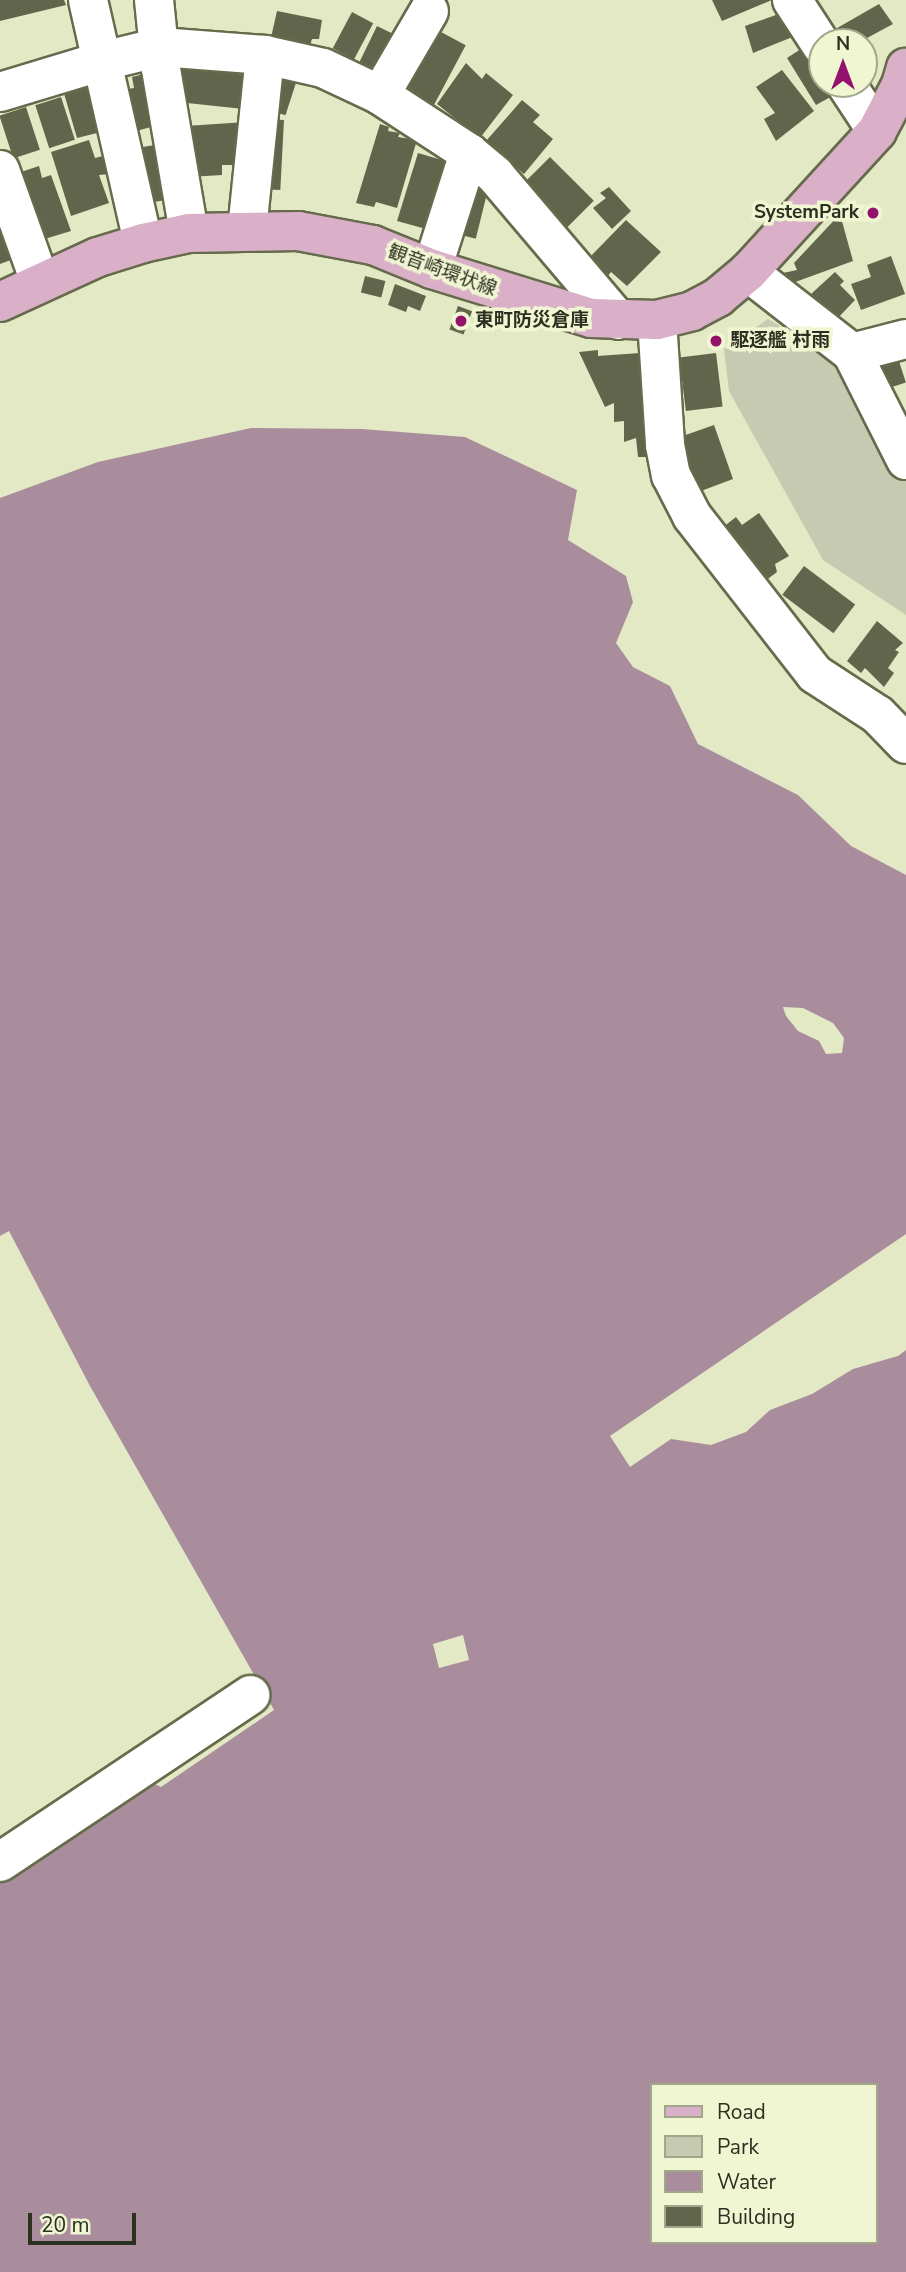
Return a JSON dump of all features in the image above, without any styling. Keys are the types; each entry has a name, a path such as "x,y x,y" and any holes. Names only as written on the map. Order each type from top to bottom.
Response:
{"main road":[{"name":"観音崎環状線","path":"0,302 98,257 143,243 189,233 247,230 298,231 373,245 432,269 538,304 592,318 657,320 692,311 718,298 748,272 877,131 901,85 906,68"}],"street":[{"path":"88,0 143,243"},
{"path":"154,0 189,233"},
{"path":"792,0 810,28"},
{"path":"380,95 429,11"},
{"path":"0,92 160,47 265,55 323,68 380,95 469,153 495,175 553,240 618,320"},
{"path":"247,230 265,55"},
{"path":"855,98 877,131"},
{"path":"432,269 469,153"},
{"path":"0,170 40,282"},
{"path":"748,272 852,353 906,460"},
{"path":"657,320 665,445 671,475 692,516 815,674 878,715 906,744"},
{"path":"852,353 906,339"},
{"path":"0,1862 250,1695"}],"green space":[{"path":"768,319 819,348 906,456 906,615 823,560 729,391 724,349"}],"water":[{"path":"251,428 362,429 465,437 577,490 568,540 626,576 633,602 616,643 633,667 670,686 698,744 798,795 851,846 906,875 906,1234 610,1436 630,1467 671,1439 711,1445 746,1432 770,1410 812,1394 853,1369 898,1356 906,1350 906,2272 0,2272 0,1881 4,1882 149,1781 161,1787 274,1710 90,1386 9,1231 0,1236 0,498 98,462","holes":["783,1007 803,1008 833,1023 844,1038 842,1053 826,1054 819,1041 798,1031 786,1016","463,1635 469,1660 439,1668 433,1644"]}],"building":[{"path":"0,0 64,0 66,5 0,21"},
{"path":"712,0 772,0 722,21"},
{"path":"879,4 893,24 878,32 878,28 837,28"},
{"path":"277,11 322,20 319,39 312,39 308,51 270,42"},
{"path":"352,12 373,23 354,59 333,48"},
{"path":"784,12 795,36 753,53 745,26"},
{"path":"426,24 466,45 434,105 394,84"},
{"path":"377,26 399,37 381,76 358,65"},
{"path":"804,47 808,53 808,92 787,58"},
{"path":"466,63 482,79 486,73 513,95 480,138 437,104"},
{"path":"179,68 257,76 253,110 175,102"},
{"path":"782,70 814,111 776,141 764,119 775,113 756,87"},
{"path":"275,73 297,80 285,115 264,108"},
{"path":"144,74 162,124 129,133 121,90 134,88 132,77"},
{"path":"90,81 109,130 77,138 63,90"},
{"path":"61,97 75,140 49,148 35,105"},
{"path":"812,98 829,98 816,105"},
{"path":"522,100 540,115 533,122 553,139 524,174 486,141"},
{"path":"26,107 40,150 13,158 0,115"},
{"path":"263,119 284,120 280,190 259,189"},
{"path":"246,122 248,165 222,165 222,175 189,177 186,126"},
{"path":"380,124 389,127 388,131 400,133 398,137 417,140 397,208 376,202 374,207 356,203"},
{"path":"89,140 95,158 103,156 109,174 99,175 109,203 71,216 51,152"},
{"path":"168,143 177,198 143,204 134,148"},
{"path":"418,153 452,163 426,229 397,221"},
{"path":"550,157 594,201 566,229 522,185"},
{"path":"39,166 42,178 51,175 71,231 38,241 15,174"},
{"path":"467,187 487,192 476,239 455,234"},
{"path":"609,187 631,211 612,229 593,208 606,198 600,193"},
{"path":"0,205 19,257 0,264"},
{"path":"840,214 853,261 787,285 783,273 797,270 794,263"},
{"path":"626,220 661,252 627,286 611,272 607,277 589,258"},
{"path":"891,256 905,294 861,310 851,284 871,277 867,265"},
{"path":"835,272 844,281 840,285 855,300 835,321 810,295"},
{"path":"365,276 385,281 381,298 361,292"},
{"path":"395,284 426,296 420,311 408,306 406,312 388,305"},
{"name":"東町防災倉庫","path":"458,306 472,311 464,335 449,329"},
{"path":"598,350 598,356 640,353 659,457 638,457 636,438 624,442 624,421 614,422 614,403 605,407 579,352"},
{"path":"896,352 906,382 885,389 875,359"},
{"path":"716,353 723,407 686,411 679,358"},
{"path":"714,425 733,479 693,494 680,437"},
{"path":"759,513 789,556 775,564 777,572 765,581 722,528 736,517 742,525"},
{"path":"804,566 855,605 833,633 782,595"},
{"path":"877,621 903,643 895,650 899,652 888,668 894,673 884,687 865,668 861,673 847,661"}],"place":[{"name":"SystemPark","path":"873,213"},
{"name":"東町防災倉庫","path":"461,321"},
{"name":"駆逐艦 村雨","path":"716,341"}]}
